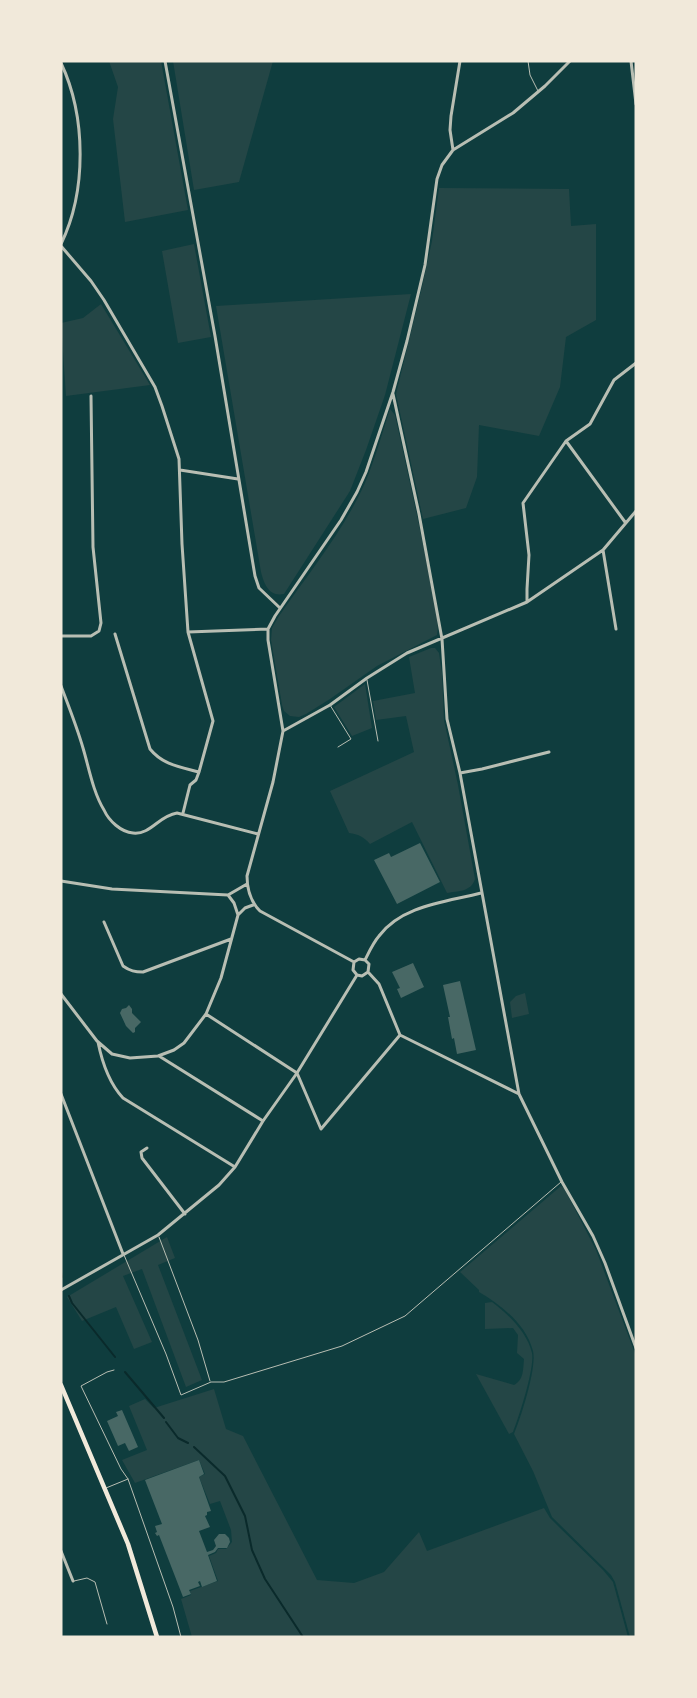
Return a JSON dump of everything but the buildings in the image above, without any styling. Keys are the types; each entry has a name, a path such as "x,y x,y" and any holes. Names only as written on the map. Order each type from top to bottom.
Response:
{"main road":[{"path":"61,1385 128,1544 157,1637"}],"street":[{"path":"165,61 215,336 255,576 259,588 280,608"},
{"path":"454,150 450,130 460,61"},
{"path":"354,962 260,911 254,905 250,896 247,876 273,782 283,731 270,656 268,629 280,608 323,547 357,492 366,472 393,392 424,264 437,179 442,165 454,150 513,113 570,61"},
{"path":"631,61 636,104"},
{"path":"61,63 74,97 79,133 79,178 69,229 61,245 99,293 155,387 179,459 188,632 213,721 199,772 196,780 190,785 184,814"},
{"path":"527,602 529,555 523,503 566,441 587,428 614,380 636,363"},
{"path":"393,392 419,514 442,639 447,719 460,773 519,1094 562,1182 593,1236 605,1262 636,1348"},
{"path":"61,636 91,636 99,631 101,623 93,547 90,396"},
{"path":"566,441 625,522"},
{"path":"180,470 238,479"},
{"path":"283,731 330,705 367,678 407,653 527,602 603,550 636,511"},
{"path":"603,550 616,629"},
{"path":"188,632 268,629"},
{"path":"115,634 150,749 156,757 168,764 199,772"},
{"path":"61,686 81,741 99,802 112,822 121,829 132,833 141,833 151,829 168,814 184,814 258,834"},
{"path":"460,773 549,752"},
{"path":"61,881 112,890 228,895 247,884"},
{"path":"365,960 379,936 397,918 420,908 482,893"},
{"path":"228,895 234,903 238,915"},
{"path":"61,994 97,1041 112,1054 130,1058 158,1056 174,1050 184,1043 206,1014 221,978 238,915 245,908 254,905"},
{"path":"104,922 123,966 135,972 142,972 232,938"},
{"path":"354,962 359,959 365,960 369,964 368,972 379,984 400,1034 519,1094"},
{"path":"354,962 353,970 357,975"},
{"path":"357,975 364,975 368,972"},
{"path":"61,1290 158,1235 219,1185 235,1167 263,1121 297,1073 357,975"},
{"path":"206,1014 297,1073 321,1129 400,1034"},
{"path":"97,1041 101,1057 114,1088 123,1098 235,1167"},
{"path":"158,1056 263,1121"},
{"path":"61,1094 123,1254"},
{"path":"147,1148 141,1152 142,1158 185,1214"},
{"path":"61,1551 73,1581"}],"lane":[{"path":"528,61 530,75 538,92"},
{"path":"367,678 378,741"},
{"path":"330,705 351,739 338,746"},
{"path":"123,1254 181,1395 211,1382 224,1382 342,1346 405,1316 562,1182"},
{"path":"158,1235 198,1340 211,1382"},
{"path":"114,1370 81,1386 121,1469 128,1479 173,1607 181,1637"},
{"path":"105,1488 128,1479"},
{"path":"73,1581 87,1578 95,1582 107,1624"}],"shaded area":[{"path":"109,61 161,61 188,210 125,222 113,119 118,87"},
{"path":"173,61 273,61 239,182 194,190"},
{"path":"439,188 569,189 571,226 596,224 596,320 566,337 560,387 539,436 479,425 477,477 466,508 423,519 396,394 432,241"},
{"path":"194,244 211,337 178,343 162,251"},
{"path":"411,294 385,395 350,491 284,594 274,594 268,589 261,572 216,306"},
{"path":"101,304 150,385 66,396 61,323 83,318"},
{"path":"390,409 395,415 418,519 436,608 437,635 377,666 306,714 299,717 290,716 284,711 282,705 271,640 272,628 347,518 357,500 372,465"},
{"path":"435,648 439,653 442,673 444,720 475,879 467,889 447,893 412,822 370,844 361,836 349,833 330,791 414,752 406,716 376,720 373,701 415,693 409,657"},
{"path":"365,684 372,728 352,736 334,707"},
{"path":"525,993 529,1014 512,1018 510,1002 516,996"},
{"path":"561,1186 564,1188 596,1250 636,1356 636,1637 630,1637 615,1582 611,1575 552,1517 533,1471 514,1434 533,1369 534,1359 530,1341 512,1316 479,1292 460,1272"},
{"path":"167,1237 175,1258 158,1265 202,1380 186,1387 142,1269 123,1276 152,1342 134,1349 116,1307 82,1321 67,1297"},
{"path":"492,1302 521,1331 530,1345 532,1353 526,1392 513,1432 509,1434 476,1374 514,1385 520,1380 522,1374 524,1359 517,1353 518,1335 513,1328 485,1329 485,1303"},
{"path":"214,1389 226,1429 243,1436 317,1580 354,1583 384,1572 419,1532 427,1551 544,1508 550,1518 613,1582 628,1637 192,1637 181,1599 191,1595 190,1591 218,1581 209,1556 216,1553 218,1549 226,1549 232,1542 231,1530 220,1501 210,1504 199,1477 205,1474 199,1460 135,1483 122,1460 147,1450 129,1406 145,1399 154,1408"}],"waterway":[{"path":"61,1272 62,1277"},
{"path":"69,1296 72,1303 115,1357"},
{"path":"125,1372 164,1418"},
{"path":"166,1422 178,1438 188,1443"},
{"path":"194,1447 225,1476 245,1516 252,1550 265,1579 303,1637"}]}
